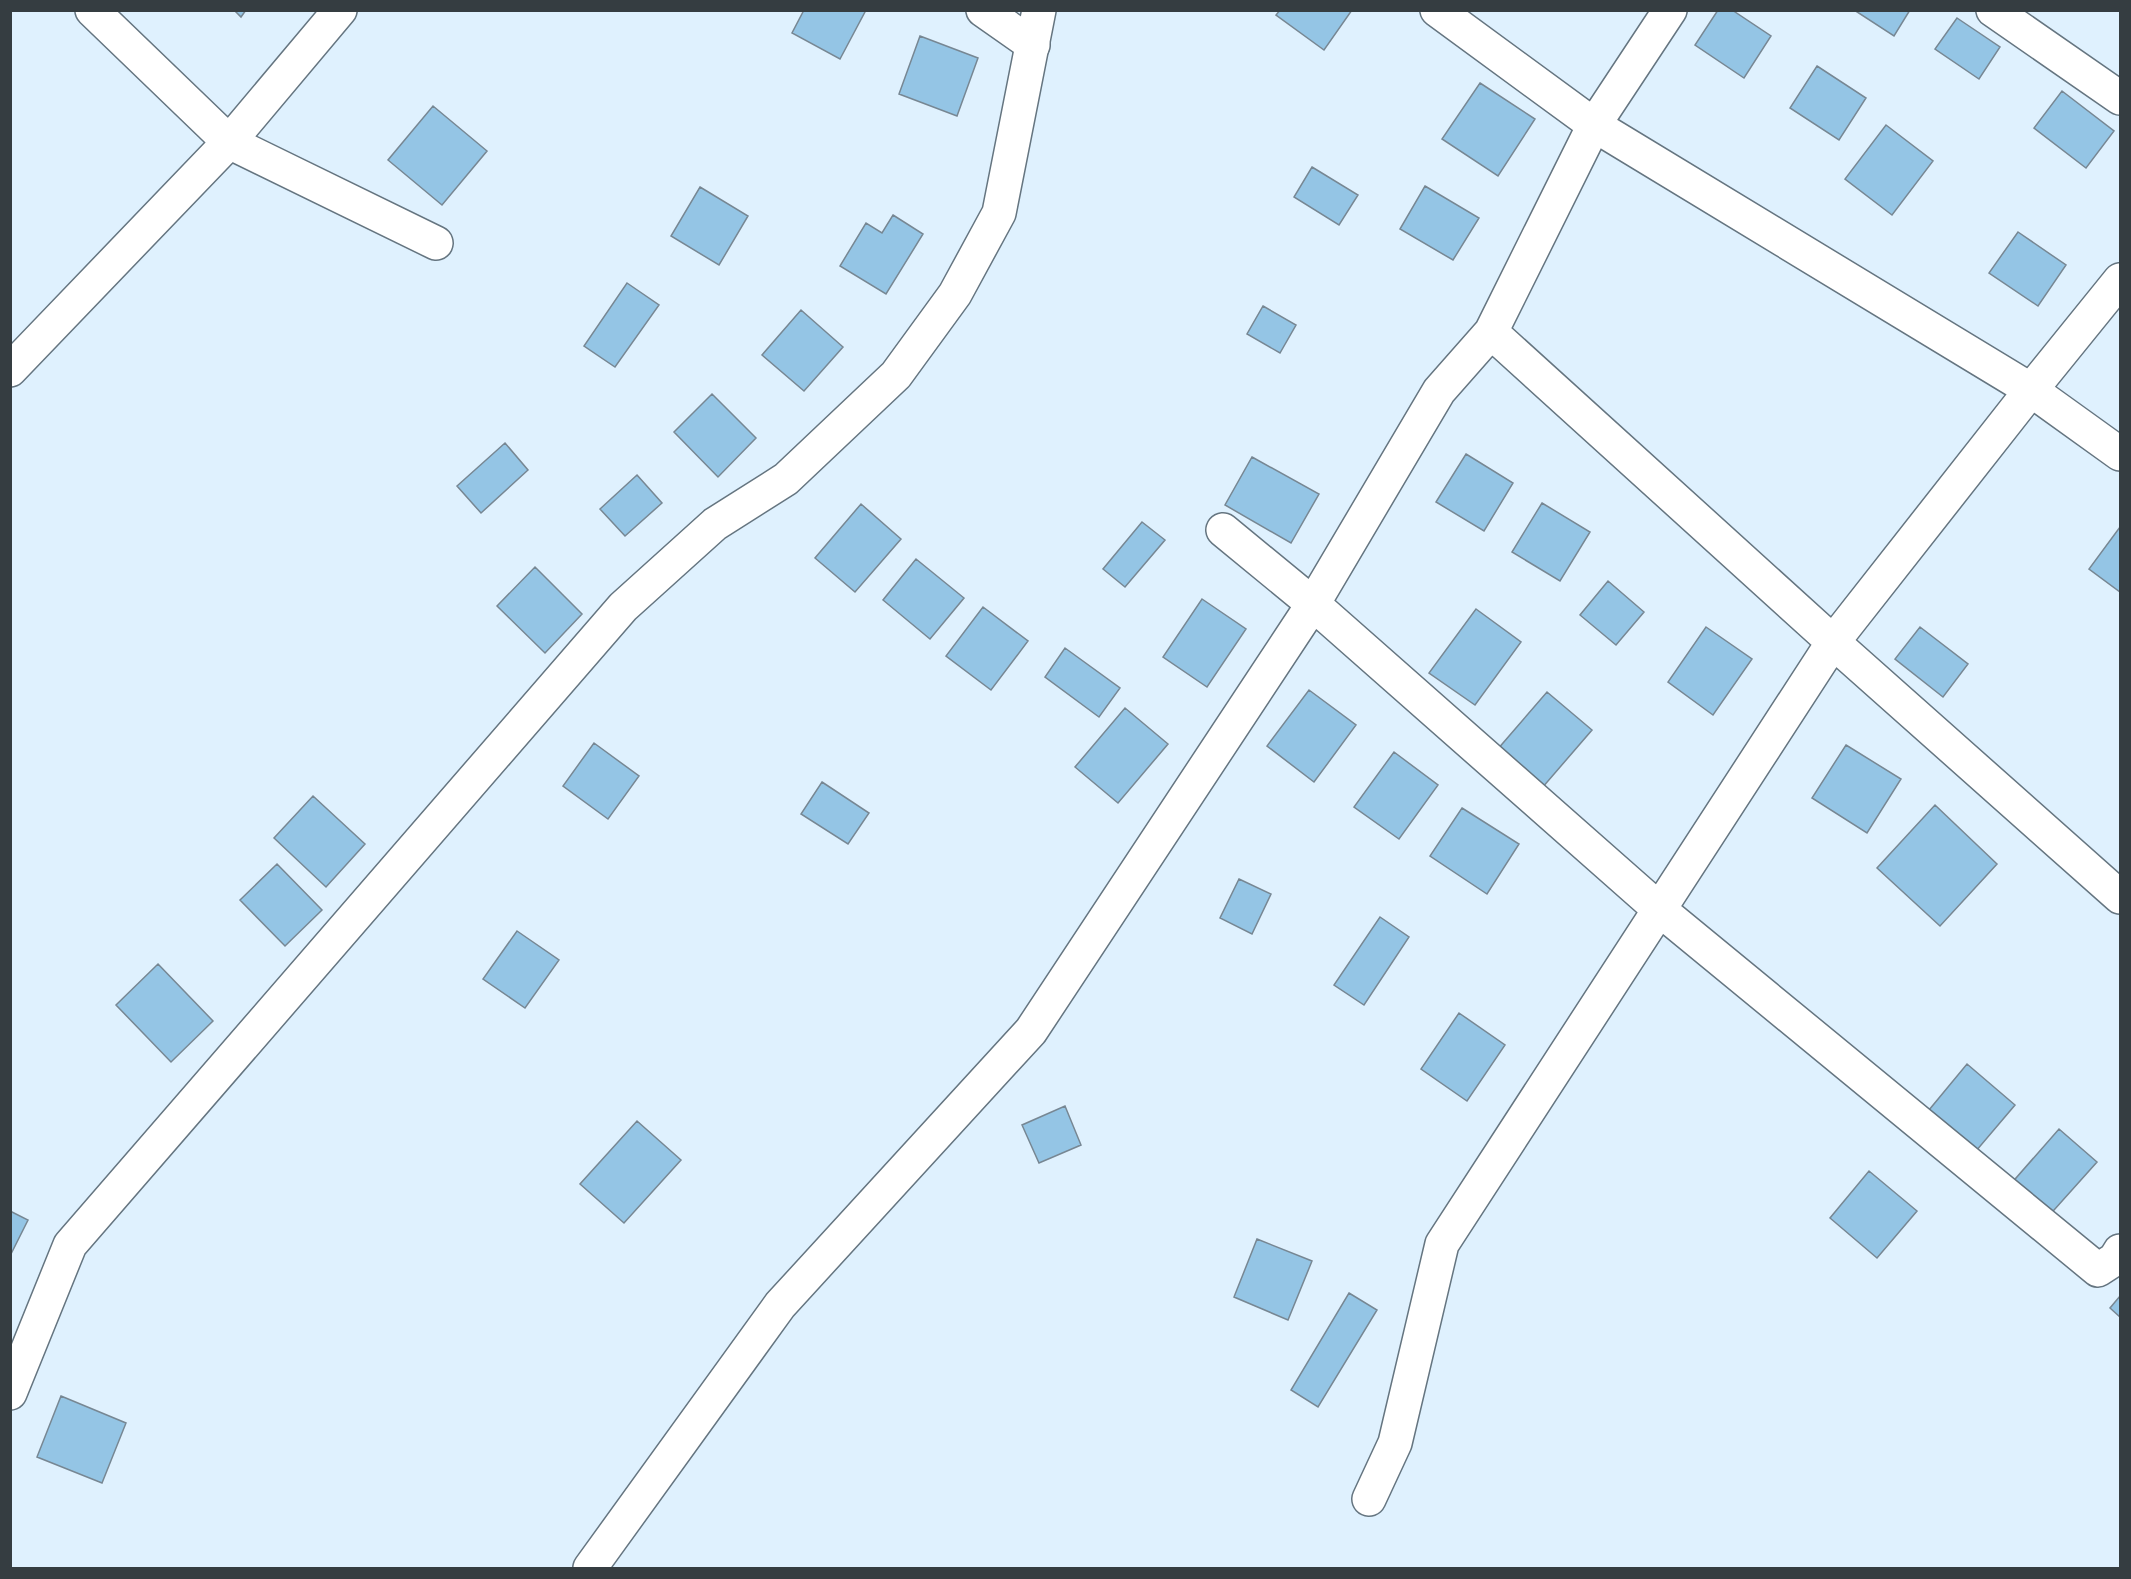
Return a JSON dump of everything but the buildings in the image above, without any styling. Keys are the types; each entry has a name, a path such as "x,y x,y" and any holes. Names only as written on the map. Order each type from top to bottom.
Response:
{"street":[{"path":"92,10 229,142 436,243"},
{"path":"10,370 229,142 340,10"},
{"path":"983,10 1033,45"},
{"path":"10,1393 70,1245 623,606 715,524 786,479 896,375 955,294 999,213 1039,10"},
{"path":"1437,10 1594,125 2031,390 2121,454"},
{"path":"590,1569 780,1305 1031,1031 1312,604 1439,392 1491,332 1594,125 1670,10"},
{"path":"1993,10 2121,98"},
{"path":"1369,1499 1395,1443 1442,1244 1833,642 2031,390 2121,280"},
{"path":"1491,332 1833,642 2121,897"},
{"path":"1223,530 1312,604 1660,910 2098,1270 2115,1259 2121,1251"}]}
